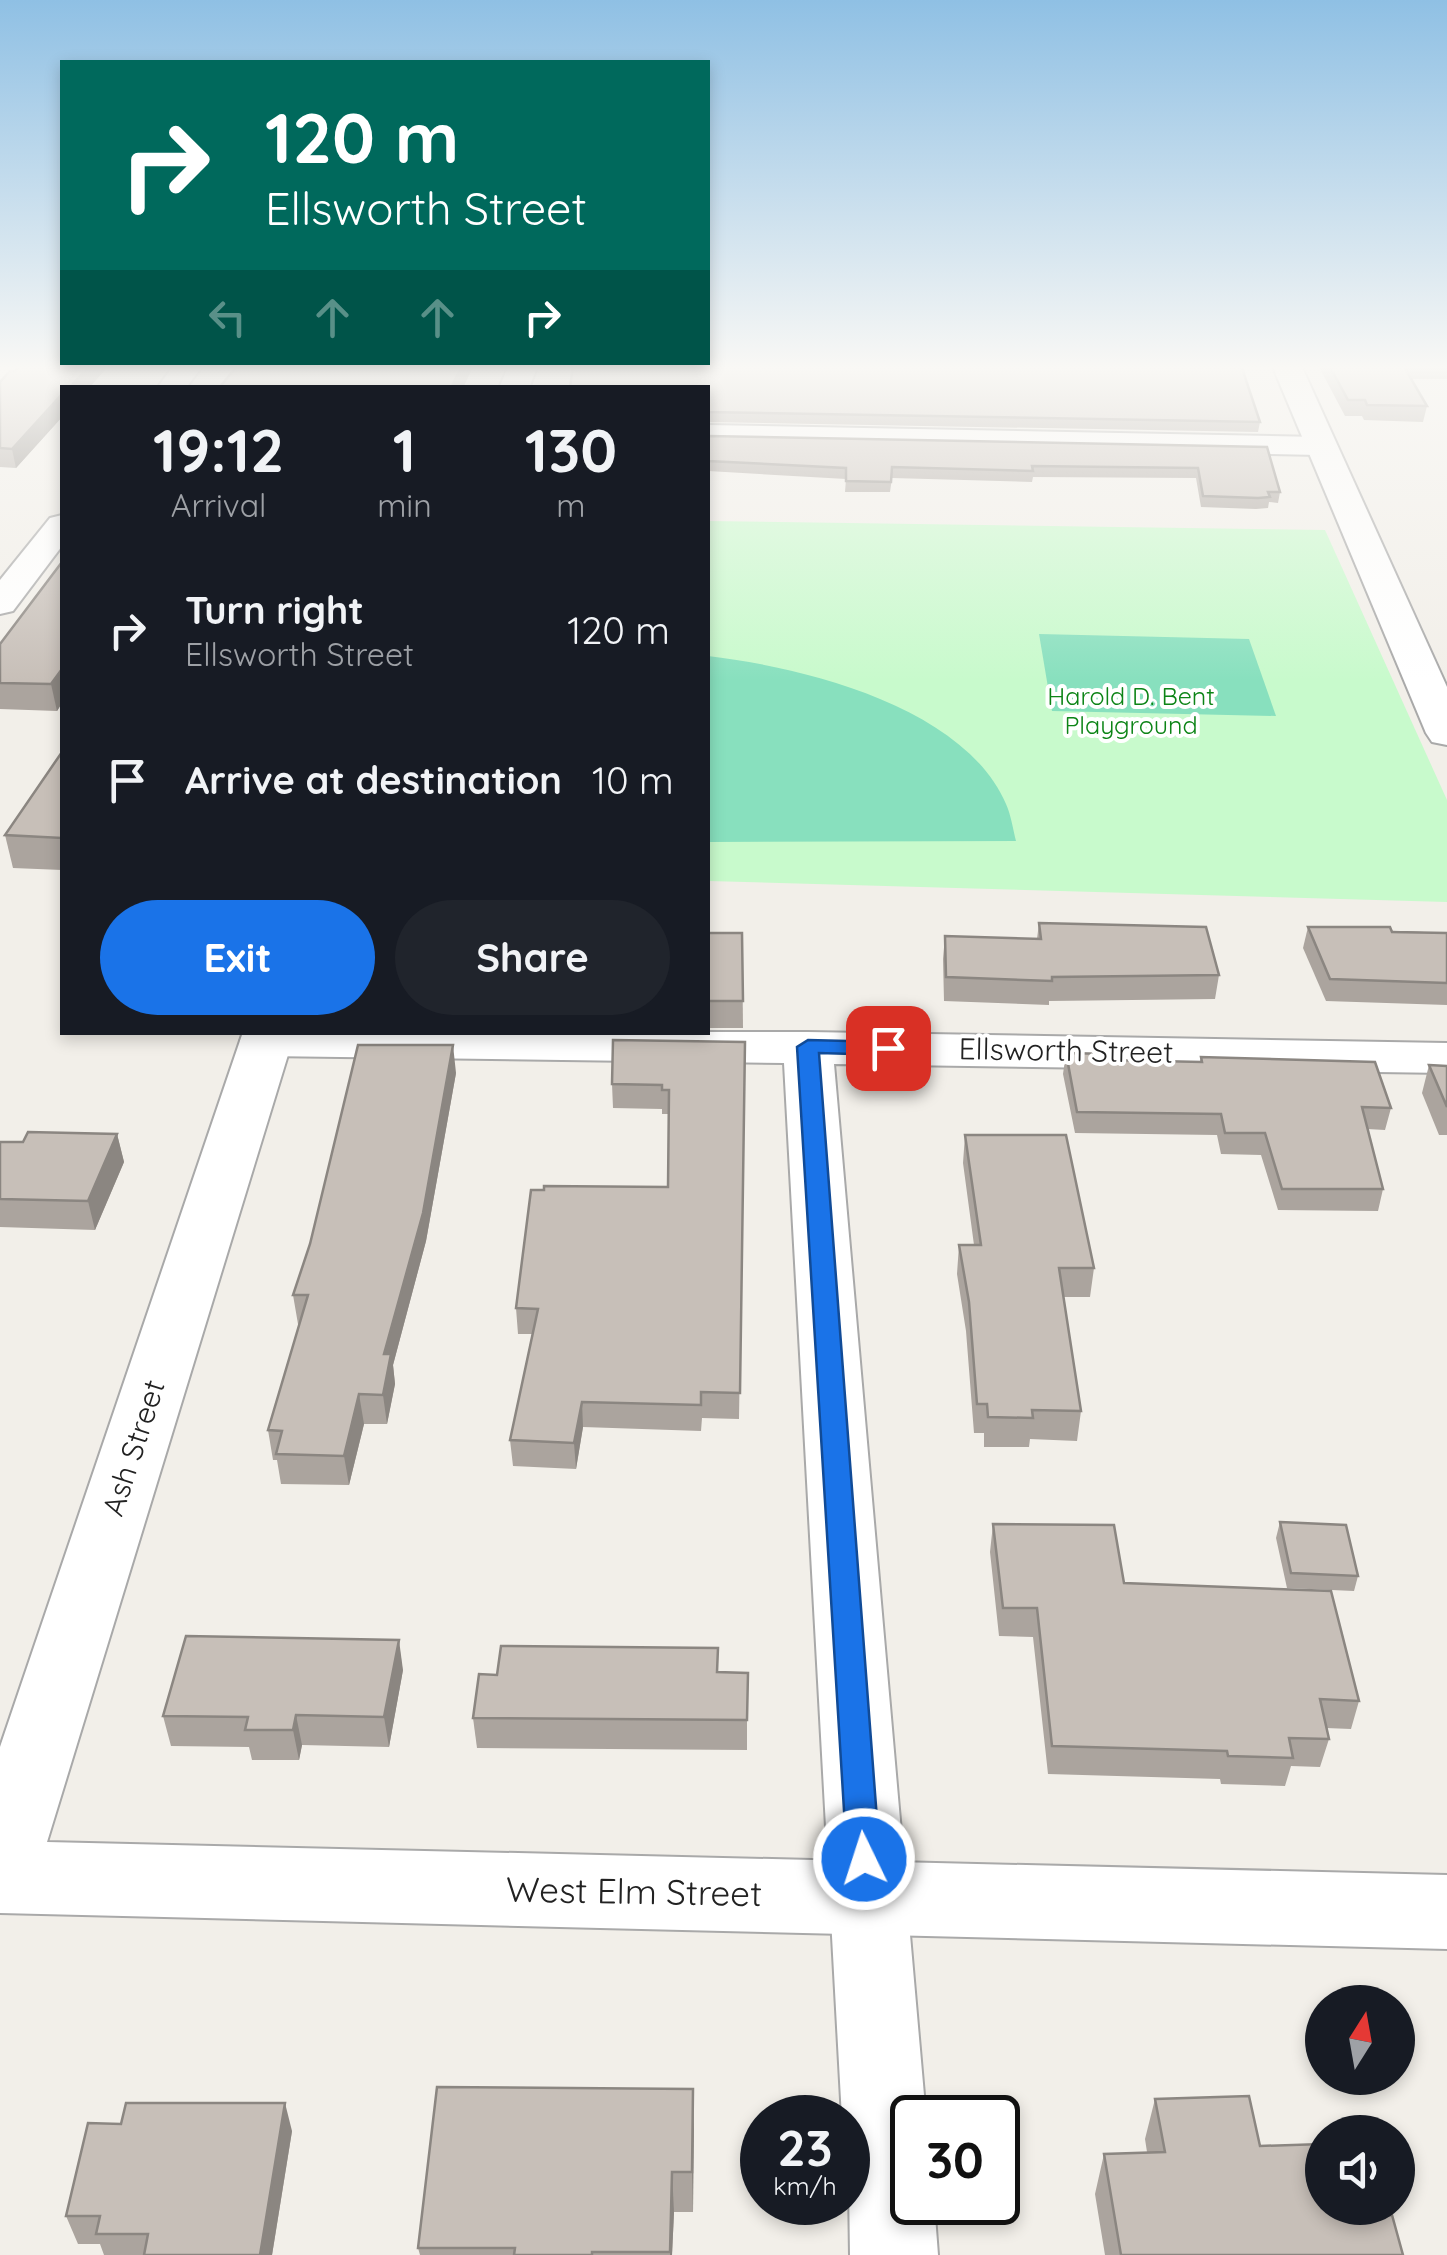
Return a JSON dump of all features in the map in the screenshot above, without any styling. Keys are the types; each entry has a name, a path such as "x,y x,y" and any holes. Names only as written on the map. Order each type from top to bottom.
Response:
{"street":[{"path":"1330,470 1447,733"},
{"path":"0,603 60,527"},
{"name":"Ellsworth Street","path":"267,1037 1447,1058"},
{"name":"Ash Street","path":"0,1864 267,1037"},
{"path":"808,1047 894,2255"},
{"name":"West Elm Street","path":"0,1877 1447,1912"}],"green space":[{"name":"Harold D. Bent Playground","path":"710,521 1325,530 1447,800 1447,902 710,881"},
{"path":"1039,634 1249,639 1276,716 1052,711"},
{"path":"710,656 833,682 918,717 955,741 985,770 1006,804 1016,841 710,842"}],"building":[{"path":"846,470 892,470 891,482 846,481"},
{"path":"1198,470 1274,470 1280,492 1268,492 1270,497 1258,498 1203,496"},
{"path":"60,565 60,672 51,684 0,683 0,644"},
{"path":"60,755 60,838 5,835"},
{"path":"1039,923 1206,927 1219,975 1052,977 1052,981 946,977 945,936 1041,939"},
{"path":"1308,927 1390,927 1392,932 1447,933 1447,983 1330,979"},
{"path":"710,933 742,933 743,1001 710,1001"},
{"path":"613,1040 745,1042 740,1393 701,1392 701,1405 582,1402 574,1443 510,1440 538,1309 516,1308 531,1190 544,1190 544,1186 668,1187 669,1090 662,1090 662,1085 612,1084"},
{"path":"358,1045 453,1045 423,1213 384,1354 391,1354 383,1395 359,1394 344,1456 276,1454 282,1431 268,1430 308,1295 293,1295 310,1244"},
{"path":"1066,1053 1110,1054 1111,1060 1202,1062 1201,1057 1375,1062 1391,1108 1362,1107 1383,1189 1282,1189 1265,1133 1225,1133 1221,1114 1077,1112"},
{"path":"1429,1065 1447,1066 1447,1107"},
{"path":"28,1132 117,1134 88,1201 0,1199 0,1142 23,1142"},
{"path":"965,1135 1066,1135 1094,1268 1059,1268 1081,1411 1032,1410 1033,1418 988,1417 987,1404 977,1404 969,1302 959,1245 981,1245"},
{"path":"1280,1522 1346,1525 1358,1576 1291,1573"},
{"path":"993,1524 1114,1525 1124,1583 1331,1591 1359,1701 1320,1699 1329,1739 1289,1738 1293,1758 1228,1756 1227,1751 1052,1746 1037,1608 1003,1608"},
{"path":"186,1636 399,1640 384,1717 296,1715 293,1730 245,1730 248,1717 163,1716"},
{"path":"501,1646 718,1648 717,1672 748,1673 747,1720 473,1718 479,1674 497,1675"},
{"path":"437,2087 693,2089 692,2172 672,2172 670,2252 514,2255 515,2248 418,2248"},
{"path":"1249,2096 1260,2146 1305,2145 1305,2225 1395,2225 1403,2255 1121,2255 1104,2154 1165,2152 1155,2099"},
{"path":"126,2103 285,2103 260,2255 144,2255 148,2234 96,2234 100,2216 66,2216 88,2123 121,2124"}],"route":[{"path":"864,1859 808,1047 888,1048"}]}
